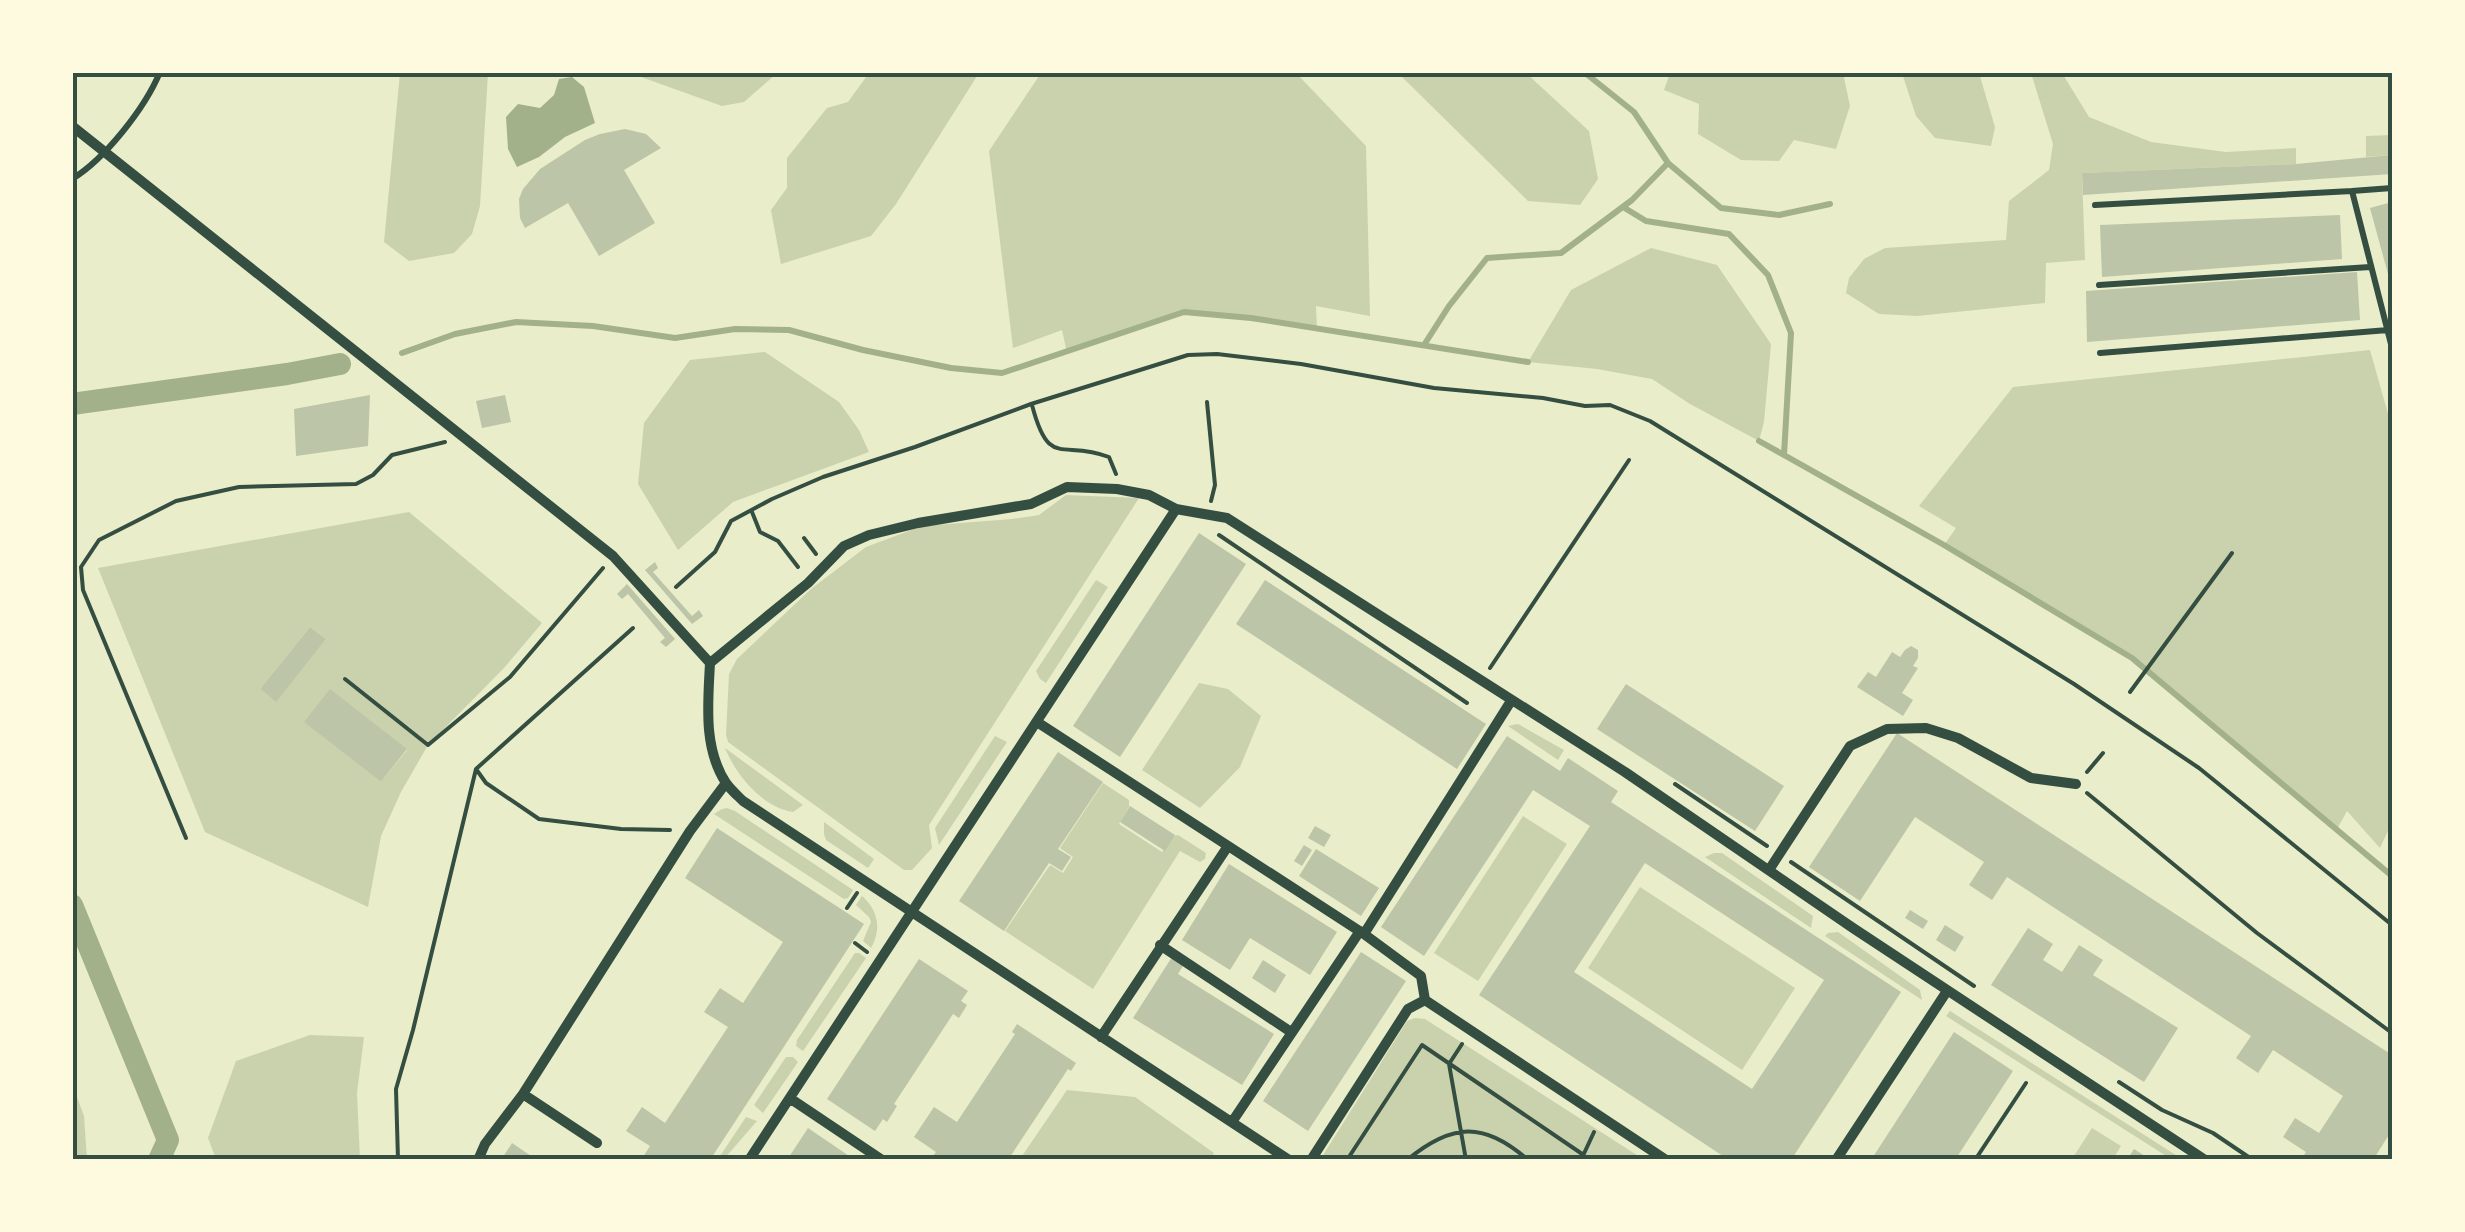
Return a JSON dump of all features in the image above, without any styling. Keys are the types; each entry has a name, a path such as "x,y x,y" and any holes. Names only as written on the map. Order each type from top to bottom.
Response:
{"street":[{"path":"72,126 613,556 710,663 708,731 726,783 743,801 1289,1160"},
{"path":"710,663 808,583 844,546 869,535 1031,504 1067,487 1149,495 1176,510 1227,518 1625,772 2204,1160"},
{"path":"749,1160 1176,510"},
{"path":"1232,1122 1362,933 1511,701"},
{"path":"1037,722 1362,933 1421,976 1425,1000 1666,1160"},
{"path":"1769,870 1850,746 1886,729 1926,728 1958,738 2031,778 2076,784"},
{"path":"478,1160 690,831 726,783"},
{"path":"1102,1037 1228,846"},
{"path":"1160,945 1292,1032"},
{"path":"1836,1160 1948,991"},
{"path":"1311,1160 1408,1009 1425,1000"},
{"path":"522,1094 596,1143"},
{"path":"791,1099 882,1160"}],"lane":[{"path":"72,179 104,151 134,116 160,72"},
{"path":"2095,205 2392,188"},
{"path":"2352,191 2392,348"},
{"path":"2100,285 2370,266"},
{"path":"2100,353 2388,330"}],"path":[{"path":"676,588 715,552 731,521 772,499 823,477 1032,404 1188,355 1216,354 1301,364 1434,388 1543,398 1584,406 1610,404 1650,421 2074,684 2199,768 2392,925"},
{"path":"1207,402 1214,485 1209,514"},
{"path":"1032,404 1048,444 1109,456 1116,472 1116,489"},
{"path":"186,838 84,590 81,568 99,540 176,501 239,488 356,484 392,455 464,437"},
{"path":"1481,682 1629,460"},
{"path":"752,512 760,532 778,541 793,558"},
{"path":"1212,530 1468,703"},
{"path":"2130,692 2232,553"},
{"path":"345,679 428,745 510,677 613,556"},
{"path":"398,1160 396,1089 476,769 633,628"},
{"path":"2103,753 2076,784 2257,933 2392,1033"},
{"path":"476,769 486,782 539,819 690,831"},
{"path":"1671,782 1976,988"},
{"path":"848,908 857,892"},
{"path":"855,943 868,952"},
{"path":"1466,1160 1449,1064 1469,1030"},
{"path":"1347,1160 1422,1045 1591,1160"},
{"path":"2119,1082 2162,1110 2213,1133 2253,1160"},
{"path":"1975,1160 2026,1083"},
{"path":"1582,1157 1602,1116"},
{"path":"1407,1160 1424,1146 1460,1131 1485,1132 1528,1160"}],"shaded area":[{"path":"400,73 488,73 480,206 472,234 454,253 409,261 384,242"},
{"path":"630,73 777,73 744,102 722,106"},
{"path":"869,73 979,73 896,204 871,236 781,264 771,210 787,188 787,158 827,108 848,102"},
{"path":"1041,73 1296,73 1366,146 1370,316 1316,306 1317,329 1184,312 1067,353 1062,330 1013,348 989,151"},
{"path":"1398,73 1526,73 1589,131 1598,179 1580,205 1528,201"},
{"path":"1670,73 1843,73 1850,106 1836,149 1794,140 1779,161 1741,160 1698,134 1699,104 1664,90"},
{"path":"1902,73 1979,73 1995,127 1991,146 1935,138 1916,116"},
{"path":"2031,73 2062,73 2089,117 2151,142 2226,152 2296,148 2296,164 2082,173 2085,260 2046,263 2045,303 1917,316 1879,314 1846,293 1849,278 1864,259 1885,248 2006,240 2009,201 2049,170 2053,144"},
{"path":"572,77 584,87 595,123 517,167 508,149 506,117 518,104 540,108 554,95 559,79"},
{"path":"2392,135 2392,155 2366,157 2366,136"},
{"path":"1651,248 1717,265 1771,344 1759,441 1652,379 1528,362 1571,290"},
{"path":"2370,350 2392,428 2392,822 2380,848 2347,811 2336,831 2131,658 1944,545 1956,528 1919,506 2013,387"},
{"path":"765,352 839,402 869,452 733,502 678,550 638,484 644,423 690,360"},
{"path":"1066,495 1139,498 929,825 932,848 912,870 904,870 728,742 729,674 737,659 811,589 866,547 922,526 1039,515"},
{"path":"409,512 542,623 428,745 381,836 368,907 205,832 98,568","holes":["310,627 326,639 275,701 260,689","305,722 406,749 407,750 381,782"]},
{"path":"1096,580 1108,587 1046,683 1036,671"},
{"path":"1199,683 1228,689 1261,716 1240,767 1200,808 1142,770"},
{"path":"1518,724 1564,750 1558,760 1508,726"},
{"path":"995,736 1007,742 939,845 935,828"},
{"path":"725,748 803,805 793,812 761,797 743,779"},
{"path":"1103,783 1129,800 1119,824 1162,852 1178,835 1206,853 1200,862 1180,851 1093,989 1005,931 1050,865 1063,873 1073,857 1060,848"},
{"path":"727,808 853,890 848,898 714,814"},
{"path":"1523,816 1567,844 1478,981 1434,953"},
{"path":"824,822 874,859 868,868 826,840"},
{"path":"1722,853 1813,916 1811,928 1705,857"},
{"path":"1640,887 1795,988 1742,1070 1588,968"},
{"path":"862,896 877,920 871,948 863,941 871,922 856,905"},
{"path":"1838,932 1920,990 1922,1000 1825,936"},
{"path":"855,953 866,958 803,1051 796,1046 797,1040"},
{"path":"1950,1011 2182,1159 2171,1159 1946,1016"},
{"path":"1425,1019 1643,1159 1320,1160 1407,1021"},
{"path":"310,1035 364,1037 357,1093 360,1159 216,1159 208,1138 236,1061"},
{"path":"786,1057 798,1062 763,1113 754,1105"},
{"path":"72,1083 84,1116 87,1159 73,1159"},
{"path":"1067,1090 1135,1097 1214,1153 1209,1160 1020,1159"},
{"path":"746,1117 757,1121 724,1159 718,1159"},
{"path":"2092,1128 2121,1146 2113,1159 2072,1159"}],"building":[{"path":"625,129 646,134 661,148 624,170 655,223 599,256 568,203 525,228 519,199 540,169 585,140"},
{"path":"2392,155 2392,174 2083,195 2082,173 2296,164"},
{"path":"2392,202 2392,285 2391,285 2370,208"},
{"path":"2340,215 2342,259 2102,277 2100,225"},
{"path":"2357,272 2360,320 2087,342 2086,291"},
{"path":"370,395 368,446 296,456 294,409"},
{"path":"505,395 511,422 482,428 476,401"},
{"path":"1199,533 1246,564 1120,757 1073,726"},
{"path":"655,562 658,568 653,572 692,616 699,610 703,616 692,624 645,570"},
{"path":"1265,580 1486,724 1457,769 1236,624"},
{"path":"627,584 675,639 666,647 660,642 665,638 628,594 622,599 617,594"},
{"path":"310,627 326,639 276,702 260,689"},
{"path":"1911,646 1918,650 1913,666 1918,668 1902,693 1913,700 1903,716 1857,687 1868,672 1876,677 1892,652 1900,657"},
{"path":"1626,684 1784,786 1755,831 1597,729"},
{"path":"330,689 407,749 381,782 304,722"},
{"path":"1897,733 2392,1055 2392,1130 2373,1160 2301,1160 2306,1152 2283,1137 2295,1118 2319,1133 2343,1096 2273,1050 2258,1073 2236,1058 2251,1036 2007,877 1992,900 1969,885 1984,862 1915,817 1860,901 1809,867"},
{"path":"1507,736 1560,771 1568,758 1618,791 1611,802 1901,992 1791,1160 1729,1160 1479,995 1590,826 1533,790 1424,956 1381,927","holes":["1645,863 1824,980 1752,1089 1574,972"]},
{"path":"1058,752 1103,782 1058,849 1071,857 1062,871 1049,863 1004,931 959,901"},
{"path":"1130,806 1175,835 1165,851 1120,822"},
{"path":"1315,826 1331,835 1324,847 1308,838"},
{"path":"717,828 864,924 710,1160 641,1160 650,1146 626,1131 642,1107 665,1123 728,1027 704,1012 720,988 743,1003 783,942 685,878"},
{"path":"1304,845 1312,850 1302,866 1294,861"},
{"path":"1316,849 1379,888 1361,916 1299,876"},
{"path":"1229,864 1337,932 1310,975 1250,938 1230,970 1182,940"},
{"path":"1910,910 1928,921 1923,929 1905,918"},
{"path":"1945,925 1964,937 1955,952 1936,940"},
{"path":"2028,928 2053,944 2043,960 2062,972 2079,945 2103,960 2093,975 2178,1028 2144,1082 1991,985"},
{"path":"1361,952 1406,981 1308,1131 1263,1101"},
{"path":"1172,957 1184,964 1178,974 1274,1034 1242,1085 1133,1018"},
{"path":"919,959 968,991 961,1001 967,1005 959,1018 953,1014 894,1104 897,1106 887,1122 883,1119 875,1131 827,1099"},
{"path":"1263,960 1286,975 1275,993 1252,978"},
{"path":"1017,1024 1076,1063 1071,1071 1068,1069 1008,1160 930,1160 936,1152 914,1137 934,1107 957,1122 1015,1034 1012,1032"},
{"path":"1954,1032 2013,1071 1955,1160 1871,1160"},
{"path":"808,1128 855,1160 787,1160"},
{"path":"512,1143 537,1160 501,1160"},
{"path":"2134,1149 2151,1160 2127,1160"}],"waterway":[{"path":"1584,72 1634,112 1668,163 1721,208 1779,215 1830,204"},
{"path":"1424,345 1487,258 1561,253 1632,200 1668,163"},
{"path":"1623,207 1646,221 1729,234 1768,275 1791,333 1784,455"},
{"path":"402,353 455,334 516,322 593,326 675,338 735,329 789,330 951,368 1002,373 1184,312 1251,318 1528,362"},
{"path":"72,404 340,364"},
{"path":"1759,441 1944,545 2132,658 2392,876"},
{"path":"72,905 168,1140 159,1160"}]}
